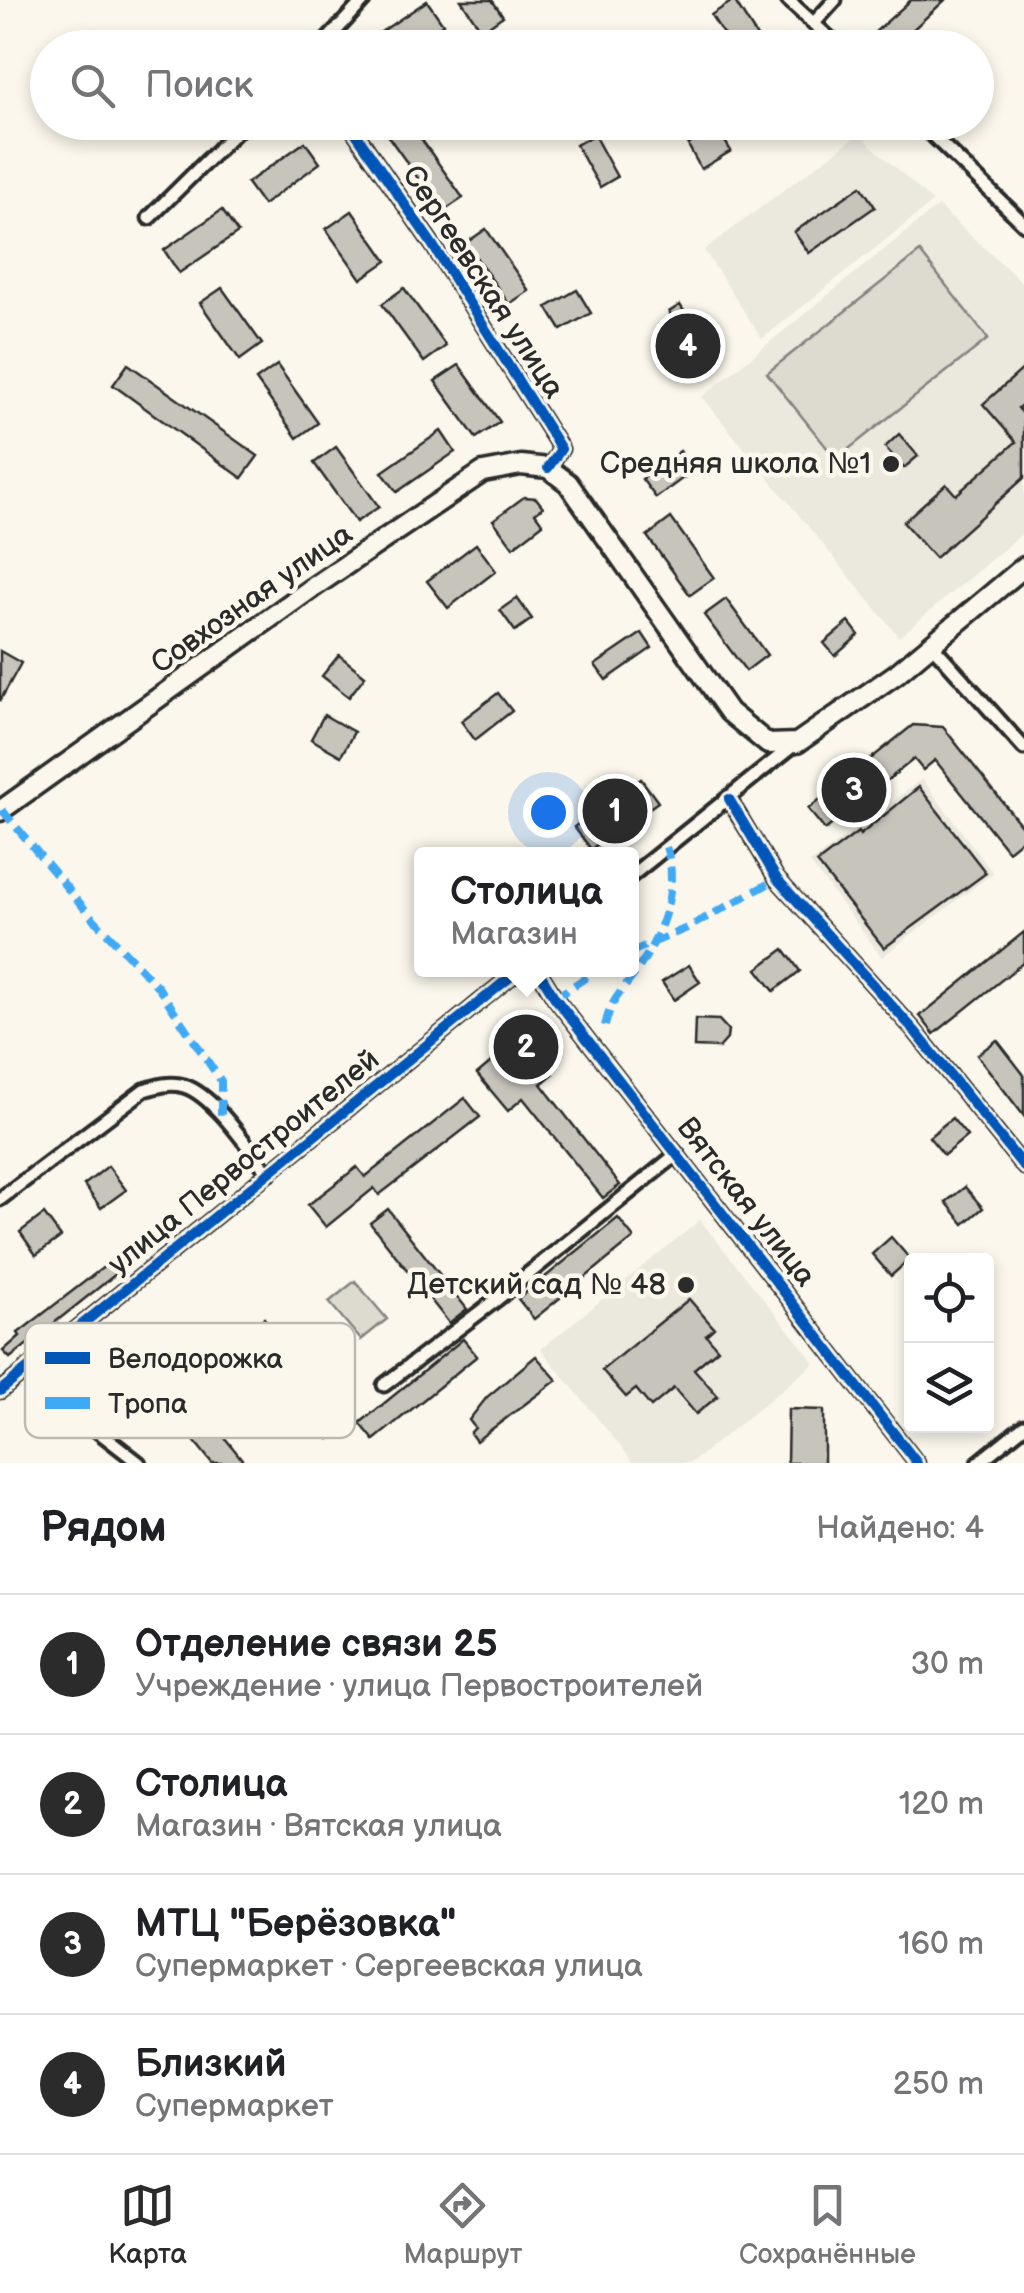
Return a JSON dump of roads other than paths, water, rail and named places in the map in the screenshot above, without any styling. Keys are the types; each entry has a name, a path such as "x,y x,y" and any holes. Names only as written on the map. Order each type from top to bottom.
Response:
{"main road":[{"name":"Совхозная улица","path":"0,811 312,588 483,472 521,465 548,468"},
{"path":"548,468 568,483 729,712 768,744 797,742 932,646 1024,567"}],"street":[{"path":"336,30 364,0"},
{"path":"788,0 821,30"},
{"path":"814,23 835,0"},
{"path":"148,218 228,140"},
{"name":"Сергеевская улица","path":"360,140 432,244 561,450 548,468"},
{"path":"938,140 1024,224"},
{"path":"932,646 1024,748"},
{"path":"639,870 797,742"},
{"path":"729,800 777,879 914,1030 1024,1167"},
{"name":"улица Первостроителей","path":"85,1323 510,977"},
{"name":"Вятская улица","path":"542,977 918,1463"},
{"path":"0,1200 144,1090 162,1084 182,1085 198,1093 269,1174"},
{"path":"384,1385 677,1154"},
{"name":"улица Первостроителей","path":"0,1392 23,1373"},
{"path":"978,1463 1024,1426"},
{"path":"107,1438 139,1463"}],"place":[{"name":"Близкий","path":"688,346"},
{"name":"Средняя школа №1","path":"891,464"},
{"name":"МТЦ \"Берёзовка\"","path":"854,790"},
{"name":"Отделение связи 25","path":"615,811"},
{"name":"Столица","path":"526,1047"},
{"name":"Детский сад № 48","path":"686,1285"}]}
